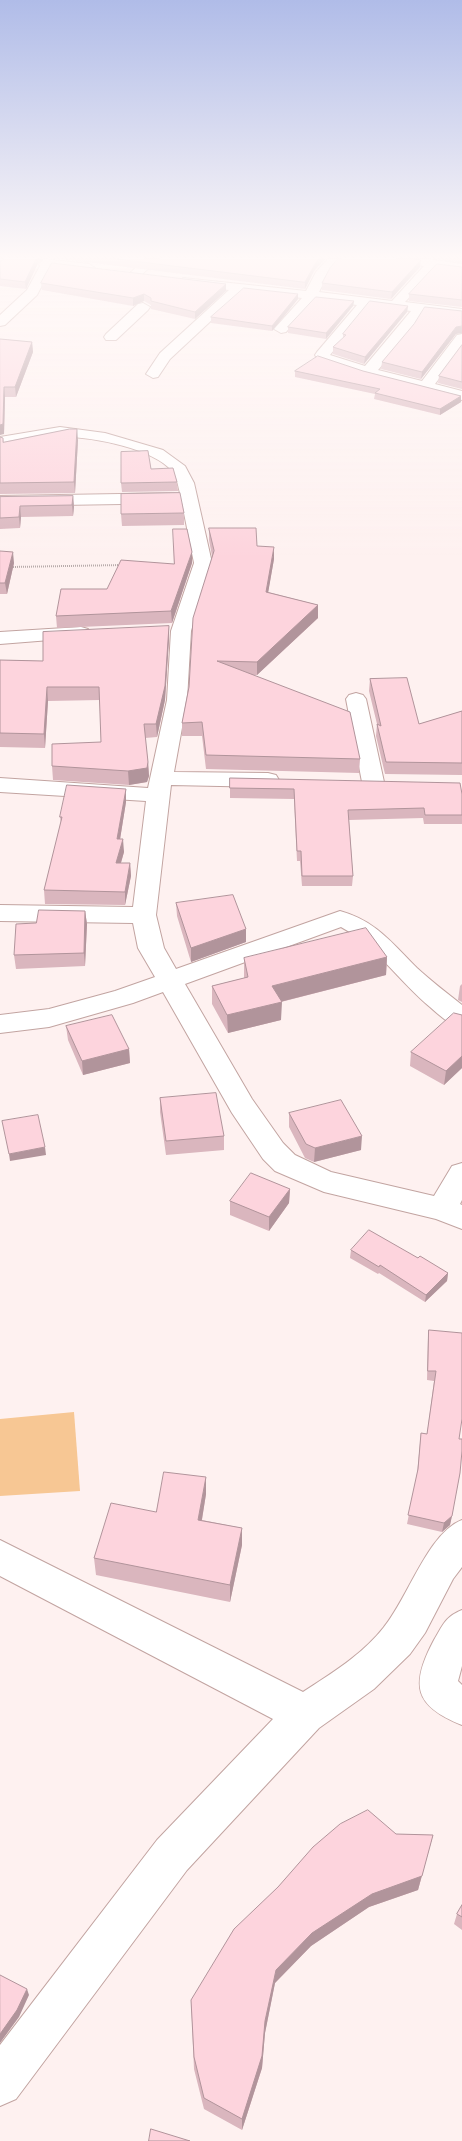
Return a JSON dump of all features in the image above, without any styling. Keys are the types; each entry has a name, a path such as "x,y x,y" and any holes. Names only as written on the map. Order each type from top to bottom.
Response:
{"street":[{"path":"153,374 162,359"},
{"path":"327,359 368,372 462,396"},
{"path":"368,372 379,359"},
{"path":"426,386 446,359"},
{"path":"6,440 30,435 82,433 128,444 157,454 180,469 184,477 203,563 174,631 177,700 160,787 144,915 152,948 242,1106 273,1151 286,1163 324,1181 452,1213 462,1174"},
{"path":"14,502 189,498"},
{"path":"0,638 97,633"},
{"path":"356,699 373,782"},
{"path":"7,785 160,787 287,780"},
{"path":"0,913 144,915"},
{"path":"0,1024 49,1018 80,1010 170,980 331,921 343,919 350,921 376,941 413,978 462,1019"},
{"path":"4,2072 172,1856 305,1714 375,1665 395,1644 408,1627 448,1555 456,1550 462,1536"},
{"path":"0,1557 305,1714"},
{"path":"462,1628 438,1677 437,1686 445,1698 462,1706"}],"path":[{"path":"10,567 126,564"}],"shaded area":[{"path":"74,1412 80,1491 0,1496 0,1419"}],"building":[{"path":"0,359 26,359 15,387 4,387 3,424 0,425"},
{"path":"314,359 327,359 363,371 461,396 440,409 375,393 380,389 295,371"},
{"path":"385,359 432,359 422,372 382,362"},
{"path":"452,359 462,359 462,382 439,376"},
{"path":"77,429 74,482 0,483 0,437 3,438 3,442"},
{"path":"148,451 151,469 173,468 177,482 121,483 121,452"},
{"path":"180,493 184,513 121,514 121,494"},
{"path":"73,496 72,505 20,506 19,517 0,518 0,497"},
{"path":"209,528 256,528 257,546 274,547 266,592 318,605 257,662 217,661 350,712 360,759 206,755 202,722 182,723 189,687 193,618 214,551"},
{"path":"173,529 187,529 192,552 171,611 56,616 61,589 107,589 121,560 174,564"},
{"path":"0,551 13,552 5,583 0,583"},
{"path":"169,626 165,686 156,724 144,724 147,768 128,771 52,766 52,744 101,742 99,687 47,687 44,734 0,733 0,660 43,661 43,632"},
{"path":"407,678 419,724 462,711 462,763 386,762 377,724 381,726 370,679"},
{"path":"230,778 460,783 462,815 425,815 424,808 348,810 353,876 302,876 301,851 297,851 294,789 230,788"},
{"path":"67,785 126,789 117,839 123,839 116,863 130,863 125,892 44,890 62,817 60,817"},
{"path":"233,895 246,929 191,948 176,903"},
{"path":"39,910 85,911 84,953 14,955 16,924 36,923"},
{"path":"366,928 387,957 272,986 282,1002 227,1015 212,986 248,977 244,958"},
{"path":"454,1013 462,1015 462,1056 446,1071 411,1052"},
{"path":"112,1015 129,1049 82,1061 66,1026"},
{"path":"216,1093 224,1136 166,1141 160,1098"},
{"path":"341,1100 362,1136 315,1148 306,1144 289,1113"},
{"path":"38,1115 45,1147 9,1154 2,1121"},
{"path":"251,1173 290,1189 269,1217 230,1201"},
{"path":"369,1230 418,1258 420,1256 448,1273 426,1295 380,1265 379,1267 351,1250"},
{"path":"429,1330 462,1333 462,1419 459,1439 462,1439 462,1451 460,1473 452,1516 444,1523 408,1515 418,1469 421,1433 427,1434 436,1371 428,1371"},
{"path":"164,1472 206,1477 198,1520 242,1528 230,1585 94,1558 111,1503 156,1512"},
{"path":"368,1810 396,1834 433,1835 422,1876 372,1894 312,1933 276,1970 265,2021 262,2056 242,2119 204,2098 194,2057 191,2000 234,1929 278,1887 313,1847 340,1824"},
{"path":"462,1905 462,1917 457,1914"},
{"path":"0,1975 27,1989 17,2010 0,2034"},
{"path":"151,2129 190,2141 149,2141"}]}
